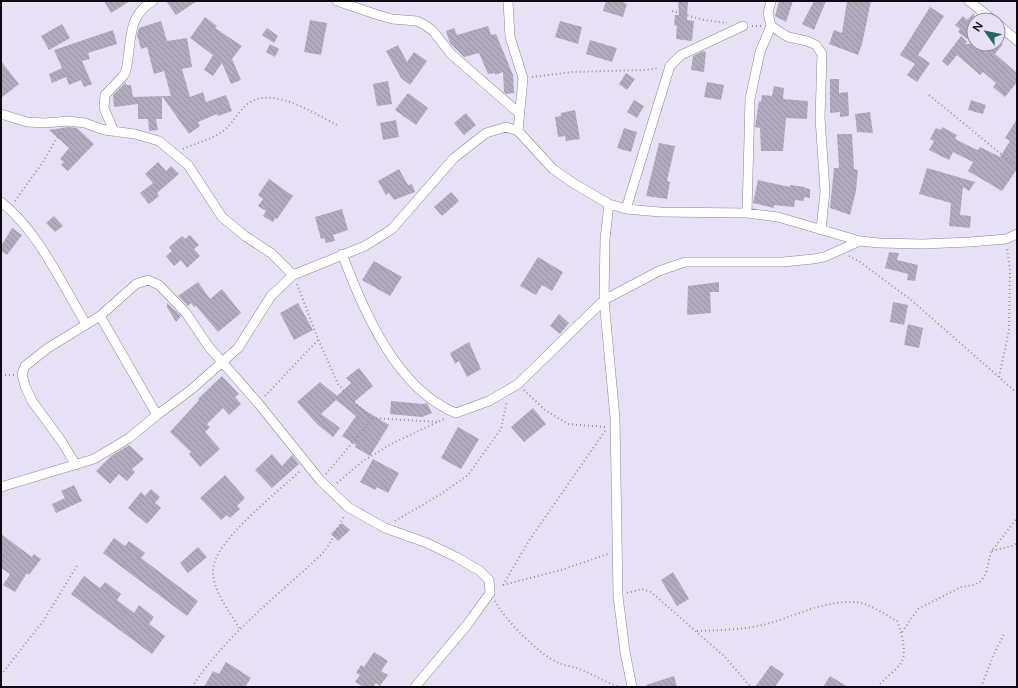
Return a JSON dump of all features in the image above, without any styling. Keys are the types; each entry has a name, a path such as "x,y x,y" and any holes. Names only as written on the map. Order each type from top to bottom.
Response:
{"street":[{"path":"114,132 104,108 105,95 124,75 128,65 130,32 133,22 139,12 153,1"},
{"path":"337,1 392,19 417,21 425,25 433,31 451,54 519,113"},
{"path":"508,1 510,36 523,78 518,131"},
{"path":"747,213 750,99 760,52 771,26 768,13 771,1"},
{"path":"969,1 983,12"},
{"path":"626,209 670,66 681,55 743,26"},
{"path":"771,26 788,37 807,41 816,45 822,54 820,118 825,191 820,230"},
{"path":"1006,31 1017,41"},
{"path":"1,114 27,122 45,123 68,121 114,132 135,134 159,141 188,165 222,217 245,236 271,253 293,275"},
{"path":"1,487 41,473 76,465 111,451 192,389 238,348 271,296 293,275 364,246 392,229 454,158 486,132 506,127 518,131 553,169 609,204 626,209 660,212 747,213 778,217 860,241 923,244 1006,239 1017,234"},
{"path":"1,202 10,208 46,256 86,324"},
{"path":"609,204 604,300 608,355 615,403 618,596 623,638 632,687"},
{"path":"342,254 353,284 379,336 406,375 427,398 441,407 456,413 483,404 518,384 604,300 659,271 685,262 783,262 824,257 860,241"},
{"path":"76,465 62,442 32,402 25,386 22,374 25,366 48,348 100,316 136,284 148,280 159,284 186,313 209,346 258,402 307,465 329,490 348,507 385,528 427,543 468,563 480,571 489,580 490,590 467,625 415,687"},
{"path":"100,316 157,415"}],"path":[{"path":"672,11 704,20 743,26 771,26"},
{"path":"523,78 572,72 646,70 670,66"},
{"path":"929,95 1017,167"},
{"path":"174,153 224,131 239,111 251,102 262,99 275,98 292,103 337,125"},
{"path":"10,208 44,162 68,121"},
{"path":"999,377 1009,330 1010,270 1006,239"},
{"path":"839,251 860,262 910,298 1017,393"},
{"path":"293,275 318,339 338,384 356,404 373,418 439,422"},
{"path":"258,402 318,339"},
{"path":"503,585 530,539 609,427 568,424 545,410 518,384"},
{"path":"385,528 412,509 441,494 468,475 501,428 509,390"},
{"path":"329,490 363,461 393,443 456,413"},
{"path":"320,480 373,418"},
{"path":"239,628 214,582 213,570 215,559 222,546 238,528 307,465"},
{"path":"192,687 203,670 239,628 321,555 329,545 348,507"},
{"path":"902,632 918,609 962,587 974,585 981,581 986,573 991,552 1017,518"},
{"path":"991,552 1017,543"},
{"path":"617,550 560,570 503,585 490,590 506,618 536,648 558,663 581,670 619,687"},
{"path":"1,675 44,620 78,564"},
{"path":"618,596 647,590 697,631 724,656 751,687"},
{"path":"697,631 731,629 766,624 820,606 854,602 876,609 897,621 902,632 904,644 902,661 880,684 880,687"},
{"path":"981,687 994,654 1005,632"}],"building":[{"path":"104,1 130,1 111,13"},
{"path":"166,1 197,1 176,15"},
{"path":"606,1 625,1 624,3 627,4 623,17 603,11"},
{"path":"678,1 688,1 687,20 694,21 692,41 676,39 677,26 674,25 675,15 679,15"},
{"path":"779,1 793,1 786,22 775,16"},
{"path":"814,1 826,1 814,30 802,24"},
{"path":"847,1 871,1 862,44 858,55 829,44 834,30 842,33"},
{"path":"930,7 944,16 918,55 930,63 917,82 907,75 915,64 900,55"},
{"path":"963,16 966,19 966,38 958,32 960,29 955,25"},
{"path":"205,17 217,26 215,28 242,46 232,59 241,80 231,84 222,63 213,76 204,70 213,55 190,38"},
{"path":"310,20 327,23 321,55 304,52"},
{"path":"161,21 167,41 187,38 192,67 182,69 190,97 203,92 206,102 226,95 232,111 218,116 217,114 198,122 200,126 189,134 162,96 171,96 164,71 154,74 147,47 141,49 137,35 139,28"},
{"path":"560,21 582,27 578,44 555,37"},
{"path":"62,24 70,38 49,50 41,36"},
{"path":"488,26 491,35 496,34 513,75 514,93 506,94 504,92 503,72 495,75 495,73 488,74 479,53 464,57 450,43 446,31 454,28 457,35"},
{"path":"267,28 278,36 274,43 262,35"},
{"path":"113,30 117,44 88,53 90,59 82,61 92,84 84,87 81,80 69,85 66,77 52,83 49,74 62,68 54,50"},
{"path":"961,36 966,41 966,52 997,52 995,54 1017,73 1017,82 1005,97 993,87 996,83 983,72 980,75 957,55 948,66 942,61"},
{"path":"590,40 617,48 612,62 586,54"},
{"path":"270,44 279,49 275,57 266,52"},
{"path":"398,45 407,62 414,52 427,61 410,85 401,78 386,51"},
{"path":"703,51 706,52 704,72 691,70 693,56"},
{"path":"1,61 19,84 1,98"},
{"path":"626,73 635,79 627,90 619,84"},
{"path":"830,79 839,79 839,93 848,92 849,116 840,117 840,112 830,113"},
{"path":"388,81 392,104 377,106 373,84"},
{"path":"126,82 126,85 131,85 133,97 162,96 162,119 156,119 158,130 149,131 148,119 138,119 138,104 114,107 113,95"},
{"path":"707,82 724,85 721,100 704,97"},
{"path":"774,86 784,88 783,99 808,101 807,119 786,118 783,151 761,151 760,128 755,127 759,101 761,102 762,95 772,96"},
{"path":"408,93 428,108 416,125 395,110"},
{"path":"634,100 644,106 637,118 627,112"},
{"path":"971,100 986,105 983,114 968,110"},
{"path":"575,110 580,139 566,141 565,136 558,137 555,117 561,116 561,113"},
{"path":"870,112 873,133 857,132 855,114"},
{"path":"466,113 476,125 464,135 454,123"},
{"path":"1017,119 1017,169 1002,191 968,171 973,162 953,152 949,160 929,150 934,141 930,139 936,128 941,130 942,127 957,135 955,139 978,150 980,147 1000,157 1010,141 1005,138"},
{"path":"396,120 399,137 383,140 380,123"},
{"path":"68,127 77,128 94,144 68,171 61,165 64,162 60,159 69,148 49,130"},
{"path":"624,128 637,132 631,152 617,148"},
{"path":"837,134 852,134 854,169 858,170 856,191 850,215 830,208 834,168 839,168"},
{"path":"659,143 675,146 667,181 670,182 667,199 646,196"},
{"path":"158,162 166,171 171,166 179,174 157,193 159,196 149,204 140,193 153,183 145,174"},
{"path":"927,168 975,182 969,191 963,187 960,215 971,216 970,228 949,226 951,203 919,194"},
{"path":"399,169 408,185 412,184 415,192 394,200 389,193 386,195 378,181"},
{"path":"269,179 293,196 277,219 275,218 273,222 263,216 266,211 258,206 263,199 258,195"},
{"path":"758,180 790,187 790,185 805,187 810,189 810,198 804,197 804,201 795,200 794,207 774,205 774,208 753,203"},
{"path":"451,192 459,201 442,216 434,207"},
{"path":"342,209 348,230 333,235 335,241 326,243 324,238 321,239 315,217"},
{"path":"54,216 63,226 55,232 46,223"},
{"path":"12,228 22,235 7,255 1,251 1,246"},
{"path":"190,235 199,245 194,249 200,256 187,268 181,260 174,266 166,256 172,251 169,247 182,236 185,239"},
{"path":"889,252 899,253 897,260 918,265 915,281 907,280 908,274 885,268"},
{"path":"538,257 563,272 552,291 542,285 536,295 520,286"},
{"path":"374,261 402,277 390,296 362,280"},
{"path":"198,282 210,299 222,289 241,313 218,332 196,306 194,307 191,303 188,306 178,296"},
{"path":"719,282 719,292 710,292 711,313 687,315 688,286"},
{"path":"893,302 908,305 904,325 890,322"},
{"path":"167,303 181,316 176,322 167,307"},
{"path":"298,303 313,330 294,340 280,313"},
{"path":"559,314 569,323 560,334 550,326"},
{"path":"908,324 923,328 919,348 904,345"},
{"path":"469,342 481,369 467,377 459,361 455,364 450,353"},
{"path":"359,368 373,386 354,402 389,425 370,456 355,447 356,445 342,436 356,416 336,400 321,414 340,428 333,437 318,425 297,402 320,382 337,396 351,383 346,378"},
{"path":"222,376 239,394 235,397 241,404 229,415 223,408 207,424 210,427 205,432 220,449 200,467 189,454 191,452 170,432 199,400 198,399"},
{"path":"391,401 423,404 427,403 432,413 422,417 390,414"},
{"path":"533,408 546,424 524,442 511,427"},
{"path":"458,427 479,439 461,469 441,458"},
{"path":"129,445 144,459 132,469 135,472 127,481 119,474 110,484 96,471 111,456"},
{"path":"272,454 282,466 292,455 299,464 272,488 255,470"},
{"path":"373,459 399,473 388,493 377,487 375,490 360,482"},
{"path":"225,475 245,498 237,506 240,509 230,518 227,515 221,520 200,498"},
{"path":"74,485 82,501 56,513 52,504 65,498 61,491"},
{"path":"151,489 160,497 155,503 161,508 147,524 128,508 141,492 145,496"},
{"path":"342,523 350,530 338,541 331,534"},
{"path":"1,534 32,557 34,554 41,559 29,575 27,573 15,592 3,585 10,574 1,568"},
{"path":"114,538 125,546 129,541 145,553 141,558 198,601 187,616 103,553"},
{"path":"198,547 207,557 188,573 180,563"},
{"path":"673,572 689,599 677,606 661,580"},
{"path":"84,576 100,588 105,582 121,594 117,600 134,613 139,605 154,617 149,624 165,636 152,654 71,594"},
{"path":"374,652 388,661 381,671 388,675 380,686 376,683 373,687 364,687 355,682 360,675 356,673 361,665 364,667"},
{"path":"226,662 251,678 245,687 204,687 213,671 219,674"},
{"path":"771,665 784,674 775,687 755,687"},
{"path":"674,676 677,687 647,687 646,685"},
{"path":"830,676 848,687 823,687"}]}
